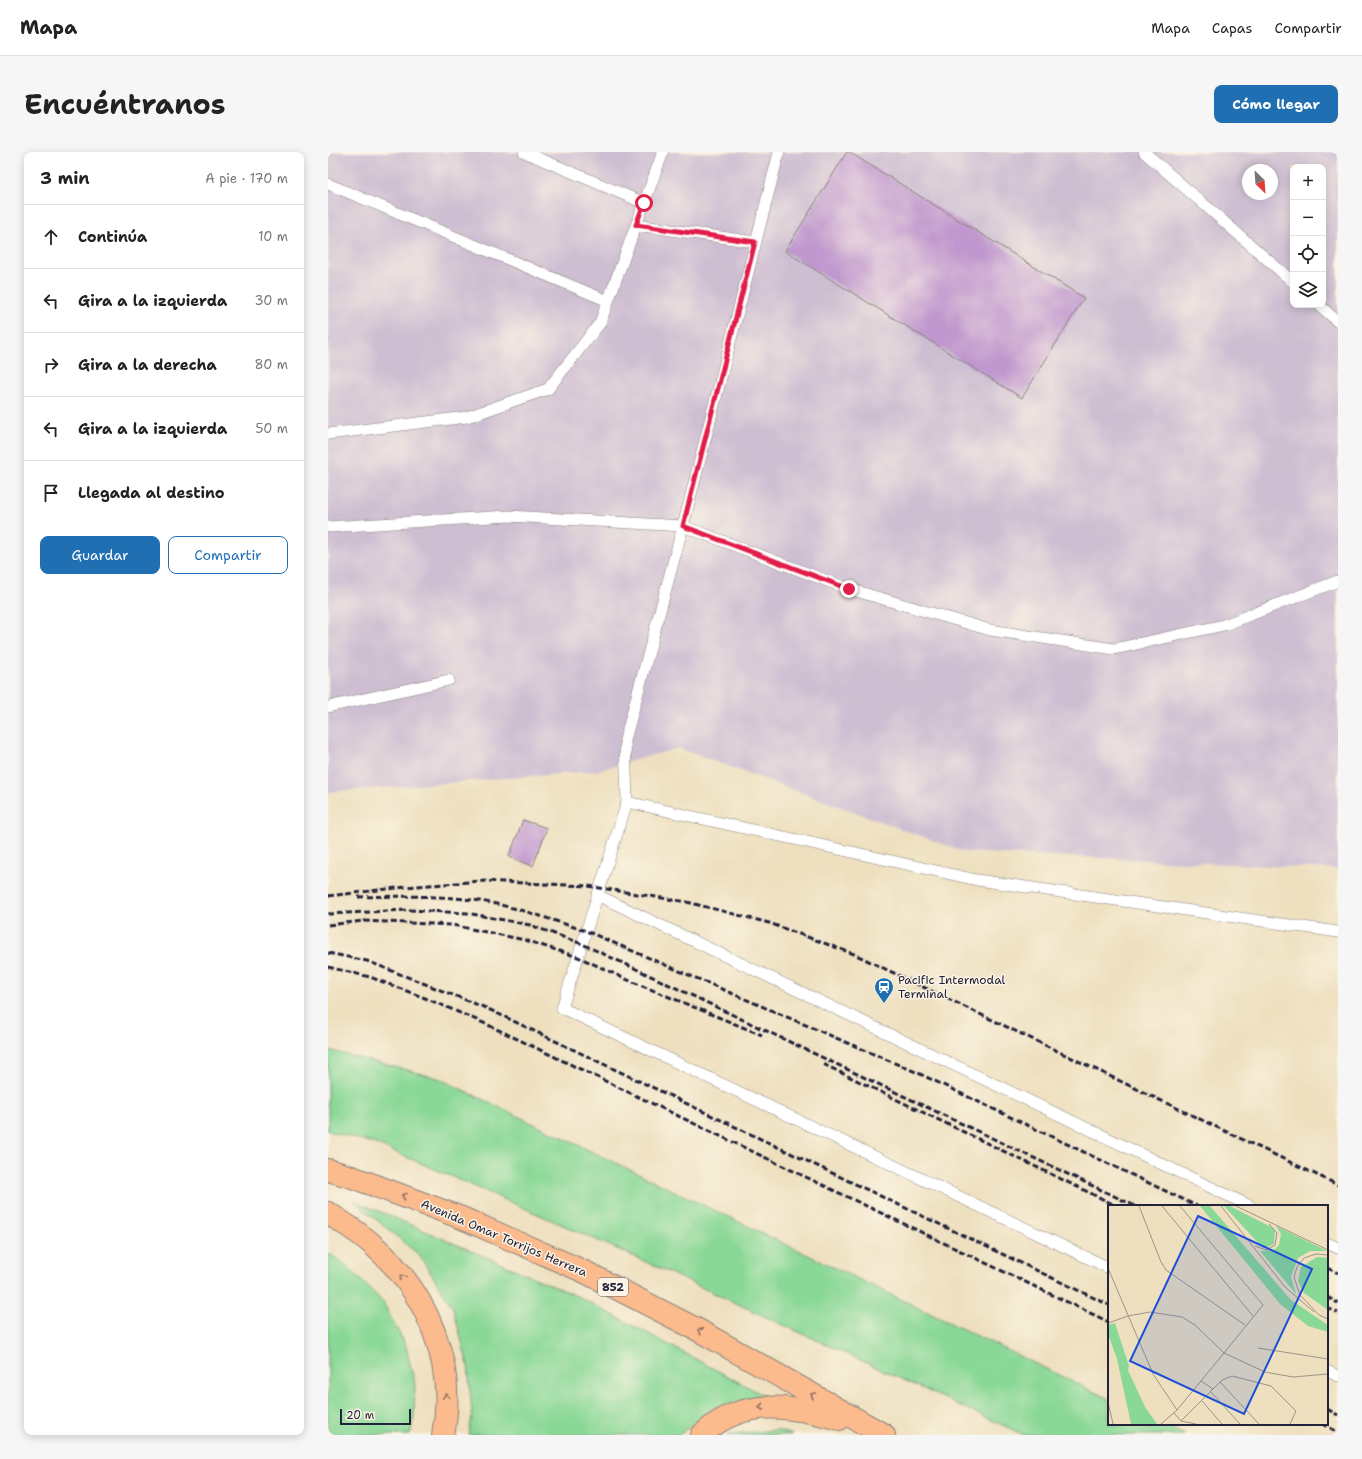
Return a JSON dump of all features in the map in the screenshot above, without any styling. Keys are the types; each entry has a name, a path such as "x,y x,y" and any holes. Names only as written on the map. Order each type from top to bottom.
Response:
{"main road":[{"name":"Avenida Omar Torrijos Herrera","path":"328,1170 352,1176 462,1218 584,1272 698,1330 875,1430"},
{"path":"328,1213 373,1245 395,1267 412,1289 428,1316 441,1357 446,1380 447,1403 443,1435"},
{"path":"702,1435 724,1419 741,1411 768,1407 799,1409 875,1430"}],"lane":[{"path":"524,152 644,203"},
{"path":"328,434 467,417 548,389 600,324 663,152"},
{"path":"779,152 683,526 625,740 627,802 562,1008 1108,1268"},
{"path":"1144,152 1290,279"},
{"path":"328,184 608,301"},
{"path":"636,225 755,242"},
{"path":"1322,308 1338,322"},
{"path":"328,527 509,516 683,526 849,589 990,630 1114,649 1224,625 1338,581"},
{"path":"328,707 449,680"},
{"path":"627,802 977,880 1338,932"},
{"path":"598,895 1248,1205"},
{"path":"1328,1243 1338,1248"},
{"path":"1328,1371 1338,1376"}],"shaded area":[{"path":"328,152 1338,152 1338,869 965,852 678,748 596,771 328,792"}],"green space":[{"path":"328,1050 438,1078 1108,1399 1108,1425 1164,1425 1185,1435 1024,1435 624,1252 460,1180 373,1143 328,1131"},
{"path":"353,1200 579,1297 765,1396 714,1407 679,1435 469,1435 472,1415 468,1365 453,1308 419,1255"},
{"path":"328,1253 346,1265 383,1302 406,1347 415,1384 414,1417 410,1435 328,1435"},
{"path":"777,1430 792,1435 728,1435 729,1434"}],"building":[{"path":"847,152 1084,298 1022,398 785,251"},
{"path":"523,820 547,828 533,866 509,857"}],"railway":[{"path":"328,896 405,887 482,881 588,886 687,902 769,923 854,954 1338,1185"},
{"path":"358,897 435,897 480,901 521,910 586,931 918,1073 1195,1205"},
{"path":"328,914 408,910 467,913 530,925 582,944 634,968 1133,1205"},
{"path":"328,925 364,921 452,925 525,940 578,957 628,980 762,1035"},
{"path":"328,953 367,961 486,1008 1108,1305"},
{"path":"328,967 370,977 486,1024 1108,1322"},
{"path":"823,1064 1115,1205"},
{"path":"1328,1268 1338,1273"},
{"path":"1328,1298 1338,1303"},
{"path":"1328,1308 1338,1313"},
{"path":"1328,1410 1338,1415"},
{"path":"1324,1425 1338,1432"}],"place":[{"name":"Pacific Intermodal Terminal","path":"884,1004"}],"route":[{"path":"644,203 636,225 755,242 683,526 849,589"}]}
